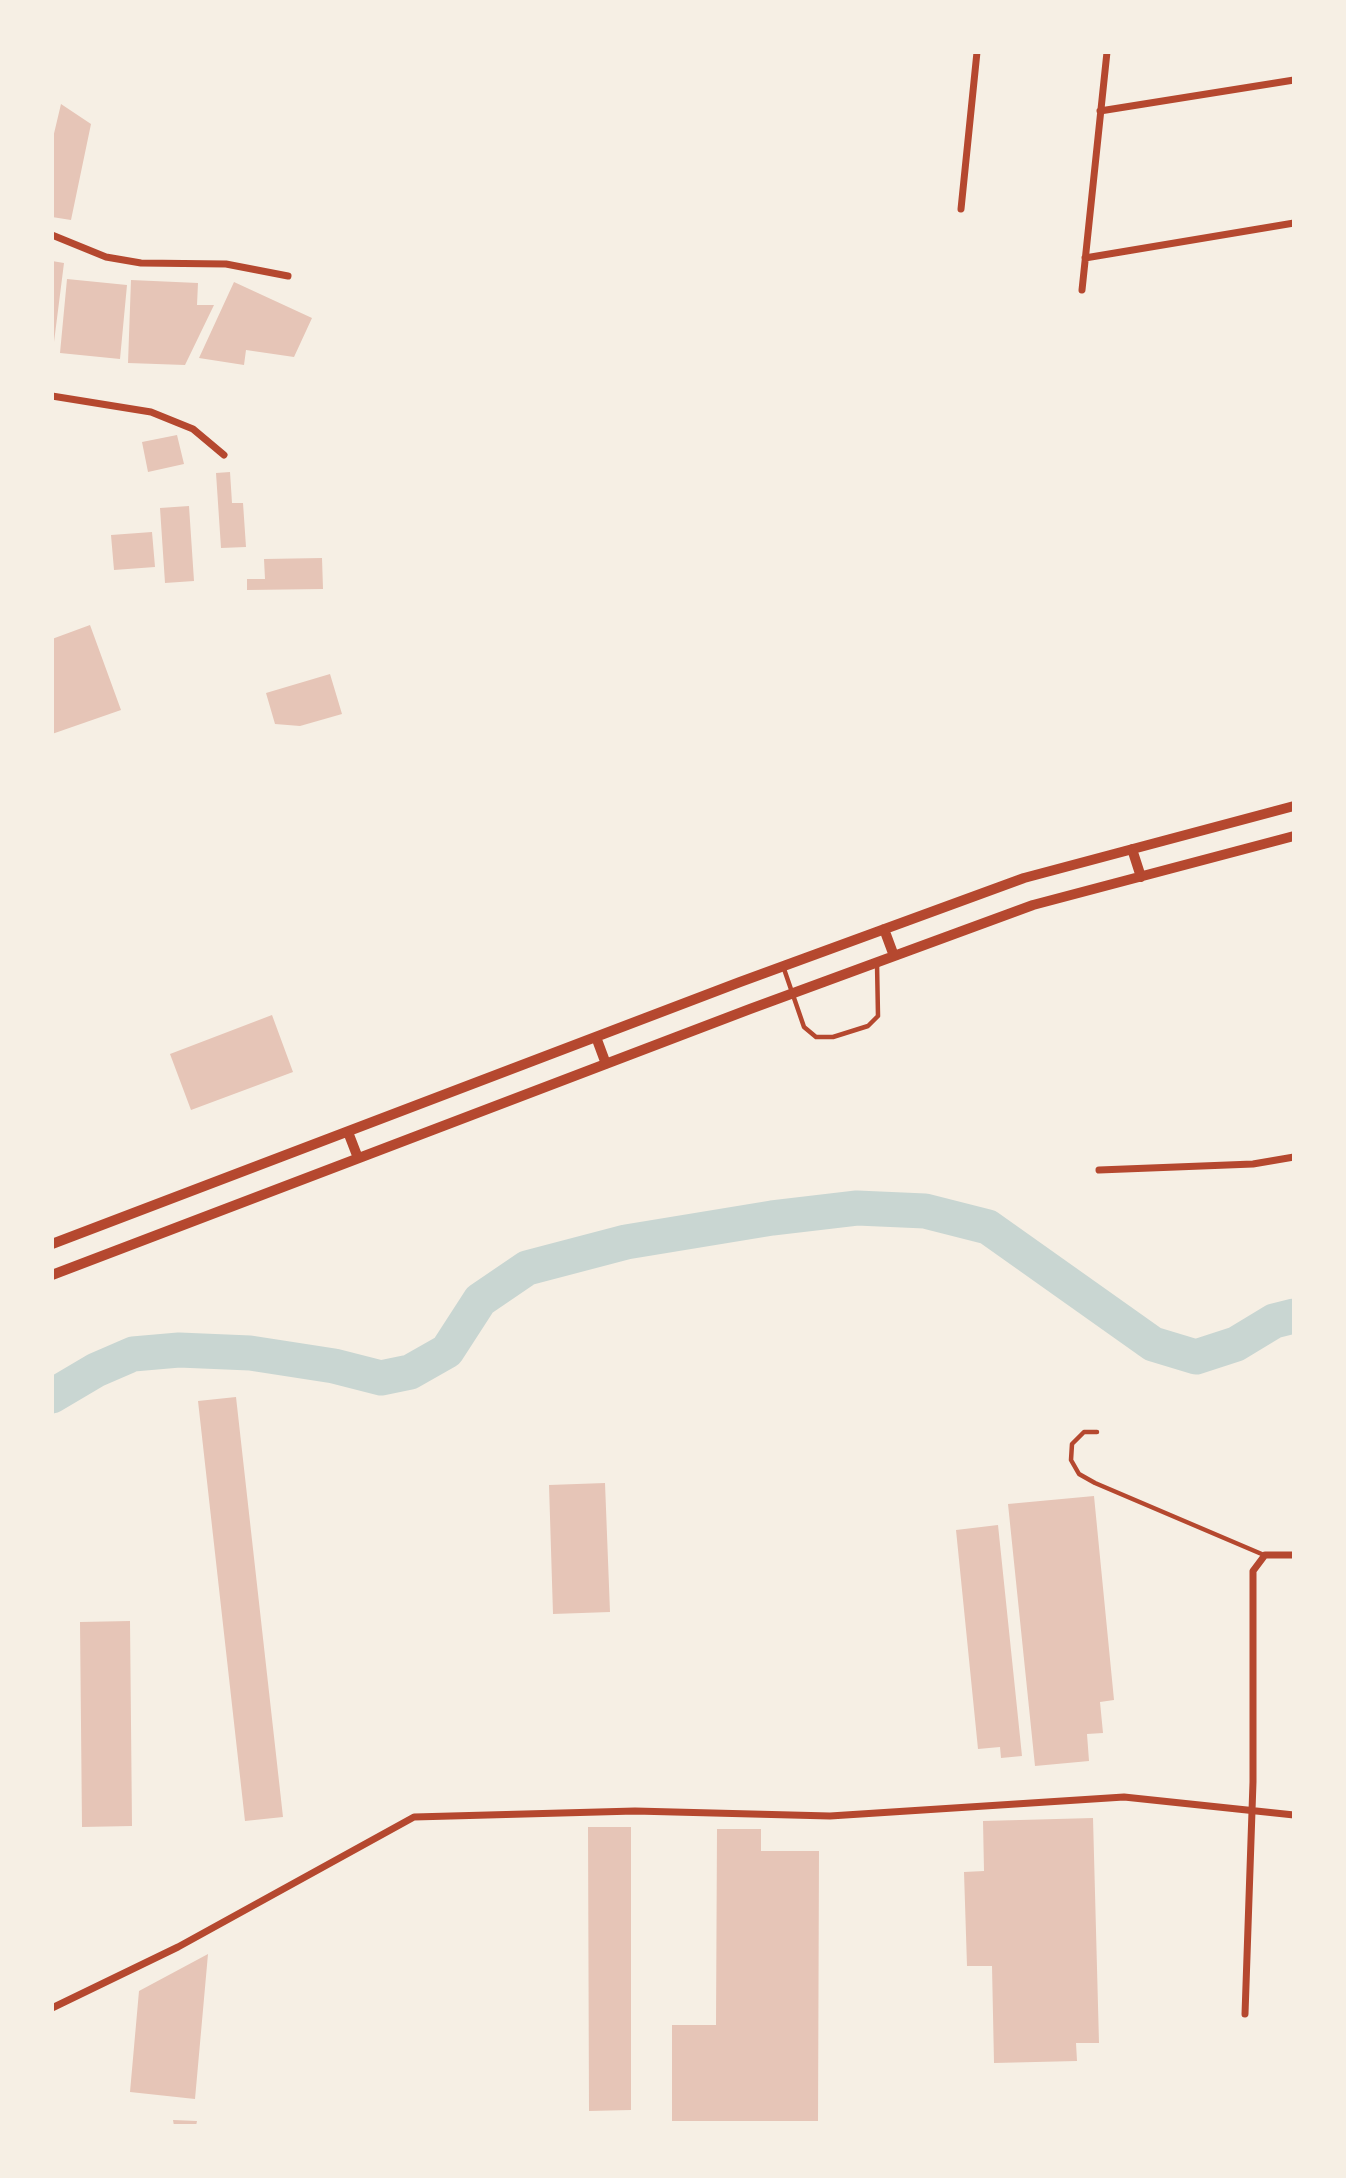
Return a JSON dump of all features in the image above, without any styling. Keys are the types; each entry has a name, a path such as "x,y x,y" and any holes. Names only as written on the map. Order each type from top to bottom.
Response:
{"main road":[{"path":"52,1244 1024,878 1293,806"},
{"path":"52,1275 793,993 1033,905 1293,836"},
{"path":"1132,849 1140,877"},
{"path":"884,929 894,956"},
{"path":"596,1037 606,1064"},
{"path":"348,1132 358,1158"}],"street":[{"path":"961,209 977,52"},
{"path":"1082,290 1107,52"},
{"path":"1100,111 1293,80"},
{"path":"1085,258 1293,223"},
{"path":"52,235 106,257 141,263 226,264 288,276"},
{"path":"52,396 151,412 193,429 224,455"},
{"path":"1100,1170 1252,1164 1293,1157"},
{"path":"1245,2014 1252,1809 1253,1571 1265,1555 1293,1555"},
{"path":"52,2008 178,1947 414,1817 635,1811 830,1816 1124,1797 1293,1815"}],"lane":[{"path":"783,967 804,1027 816,1037 833,1037 868,1026 878,1016 877,962"},
{"path":"1097,1432 1084,1432 1072,1444 1071,1460 1079,1474 1265,1555"}],"building":[{"path":"61,104 91,124 71,220 52,217 52,142"},
{"path":"52,261 64,263 54,342 52,342"},
{"path":"67,279 127,285 120,359 60,353"},
{"path":"131,280 198,283 197,305 214,305 185,365 128,363"},
{"path":"234,282 312,318 294,357 246,350 244,365 199,358"},
{"path":"177,435 184,464 148,472 142,442"},
{"path":"230,472 232,503 243,503 246,547 221,548 216,473"},
{"path":"189,506 194,581 165,583 160,508"},
{"path":"152,532 155,567 114,570 111,535"},
{"path":"322,558 323,589 247,590 247,579 265,579 264,559"},
{"path":"90,625 121,710 52,734 52,639"},
{"path":"330,674 342,714 300,726 275,724 266,693"},
{"path":"272,1015 293,1072 191,1110 170,1054"},
{"path":"236,1397 283,1817 245,1821 198,1401"},
{"path":"605,1483 610,1612 553,1614 549,1485"},
{"path":"1094,1496 1114,1700 1100,1702 1103,1733 1087,1734 1089,1761 1035,1766 1008,1504"},
{"path":"998,1525 1022,1756 1001,1758 1000,1747 978,1749 956,1530"},
{"path":"130,1621 132,1826 82,1827 80,1622"},
{"path":"1093,1818 1099,2043 1076,2043 1077,2061 994,2063 992,1966 967,1966 964,1872 984,1871 983,1821"},
{"path":"588,1827 631,1827 631,2110 589,2111"},
{"path":"717,1829 761,1829 761,1851 819,1851 818,2121 672,2121 672,2025 716,2025"},
{"path":"208,1954 195,2099 130,2092 139,1991"},
{"path":"173,2120 197,2121 196,2126 174,2126"}],"waterway":[{"path":"52,1396 96,1370 133,1354 179,1350 250,1353 334,1366 381,1378 410,1372 447,1351 480,1300 527,1268 626,1242 772,1218 857,1208 925,1211 988,1227 1153,1344 1196,1357 1236,1344 1274,1321 1294,1316"}]}
